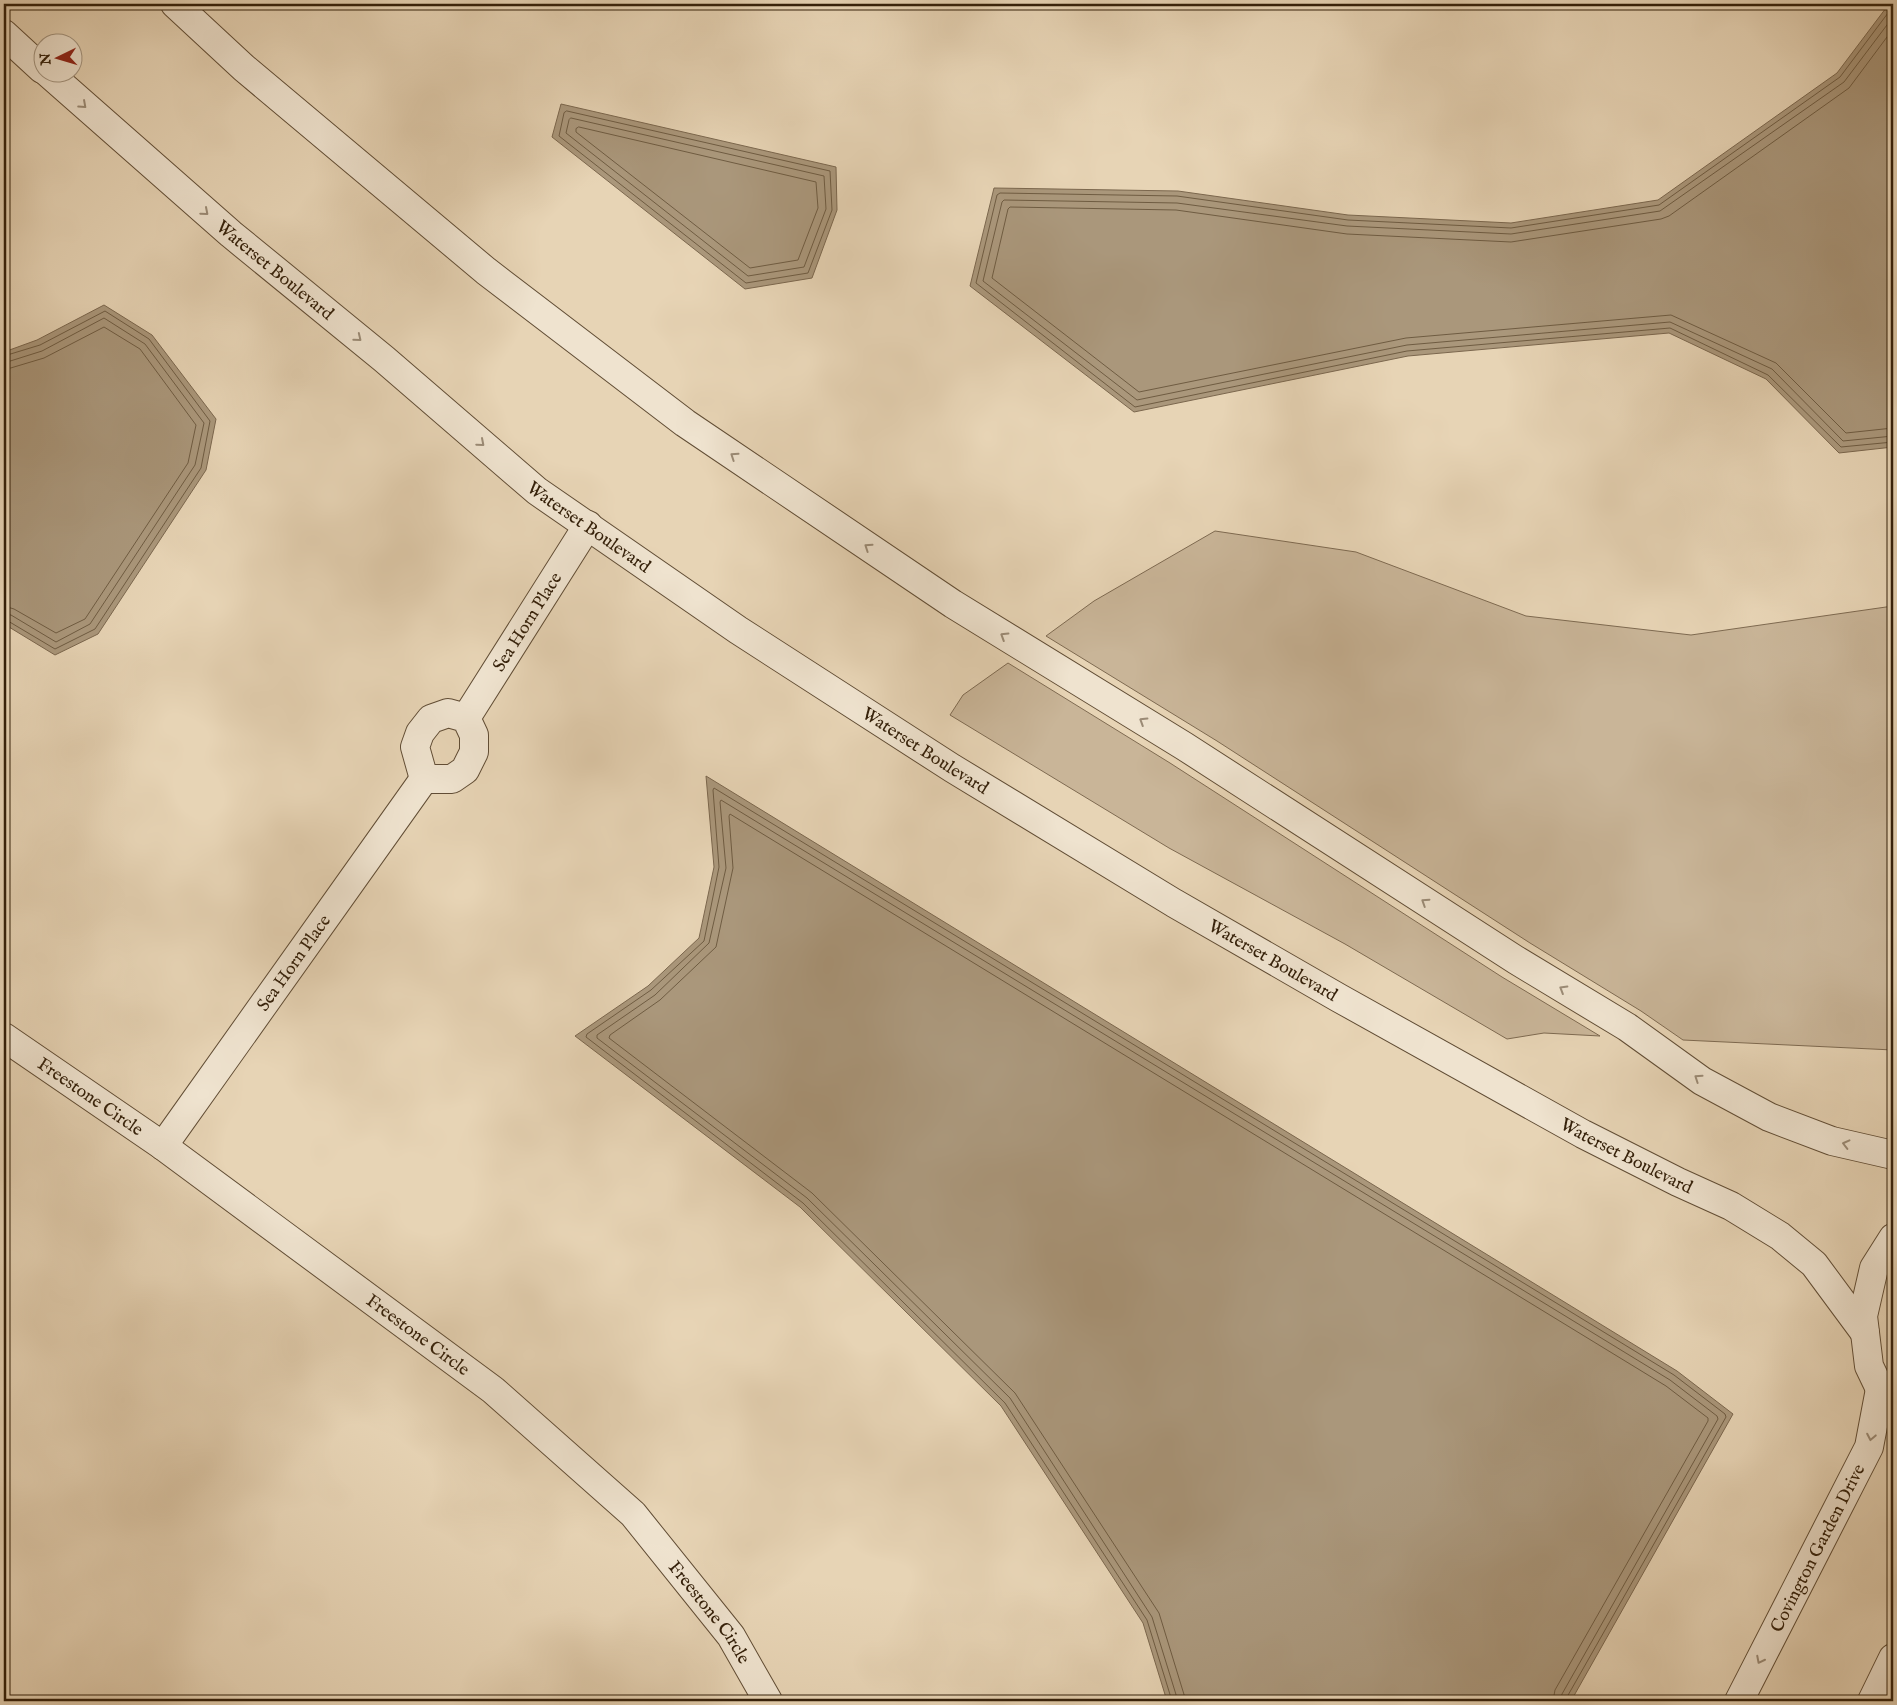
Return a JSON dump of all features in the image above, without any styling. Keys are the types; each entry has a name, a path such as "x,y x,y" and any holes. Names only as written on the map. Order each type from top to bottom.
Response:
{"street":[{"path":"175,4 244,68 486,272 685,423 944,599 1184,746 1516,960 1627,1027 1702,1081 1769,1117 1832,1141 1893,1155"},
{"path":"4,34 32,60"},
{"name":"Waterset Boulevard","path":"58,82 224,228 384,359 537,491 738,630 919,747 1174,903 1582,1134 1731,1206 1780,1236 1814,1264 1865,1334"},
{"name":"Sea Horn Place","path":"466,718 588,525"},
{"path":"448,713 466,718 474,735 474,752 464,770 452,779 424,779 415,747 420,733 431,719 448,713"},
{"name":"Sea Horn Place","path":"163,1146 424,779"},
{"name":"Freestone Circle","path":"4,1036 163,1146 493,1390 633,1514 731,1636 768,1701"},
{"path":"1886,1399 1869,1366 1863,1316 1874,1268 1893,1238"},
{"name":"Covington Garden Drive","path":"1740,1701 1869,1447 1886,1399"},
{"path":"1872,1701 1893,1658"}],"shaded area":[{"path":"1215,531 1356,552 1526,616 1691,635 1893,606 1893,1050 1683,1040 1641,1011 1530,943 1217,741 1046,636 1094,601"},
{"path":"1008,663 1170,763 1502,977 1600,1036 1544,1033 1507,1039 1345,944 1169,848 950,715 963,695"}],"water":[{"path":"1889,4 1893,4 1893,447 1839,453 1766,379 1669,333 1408,356 1134,412 970,286 994,188 1178,191 1348,215 1511,223 1658,200 1837,73"},
{"path":"561,104 836,167 837,210 812,278 745,289 552,137"},
{"path":"104,305 152,335 216,419 206,470 98,634 55,655 4,624 4,352 37,340"},
{"path":"706,776 1677,1371 1733,1414 1571,1701 1167,1701 1143,1623 1001,1406 800,1207 575,1036 648,986 699,938 714,867"}]}
